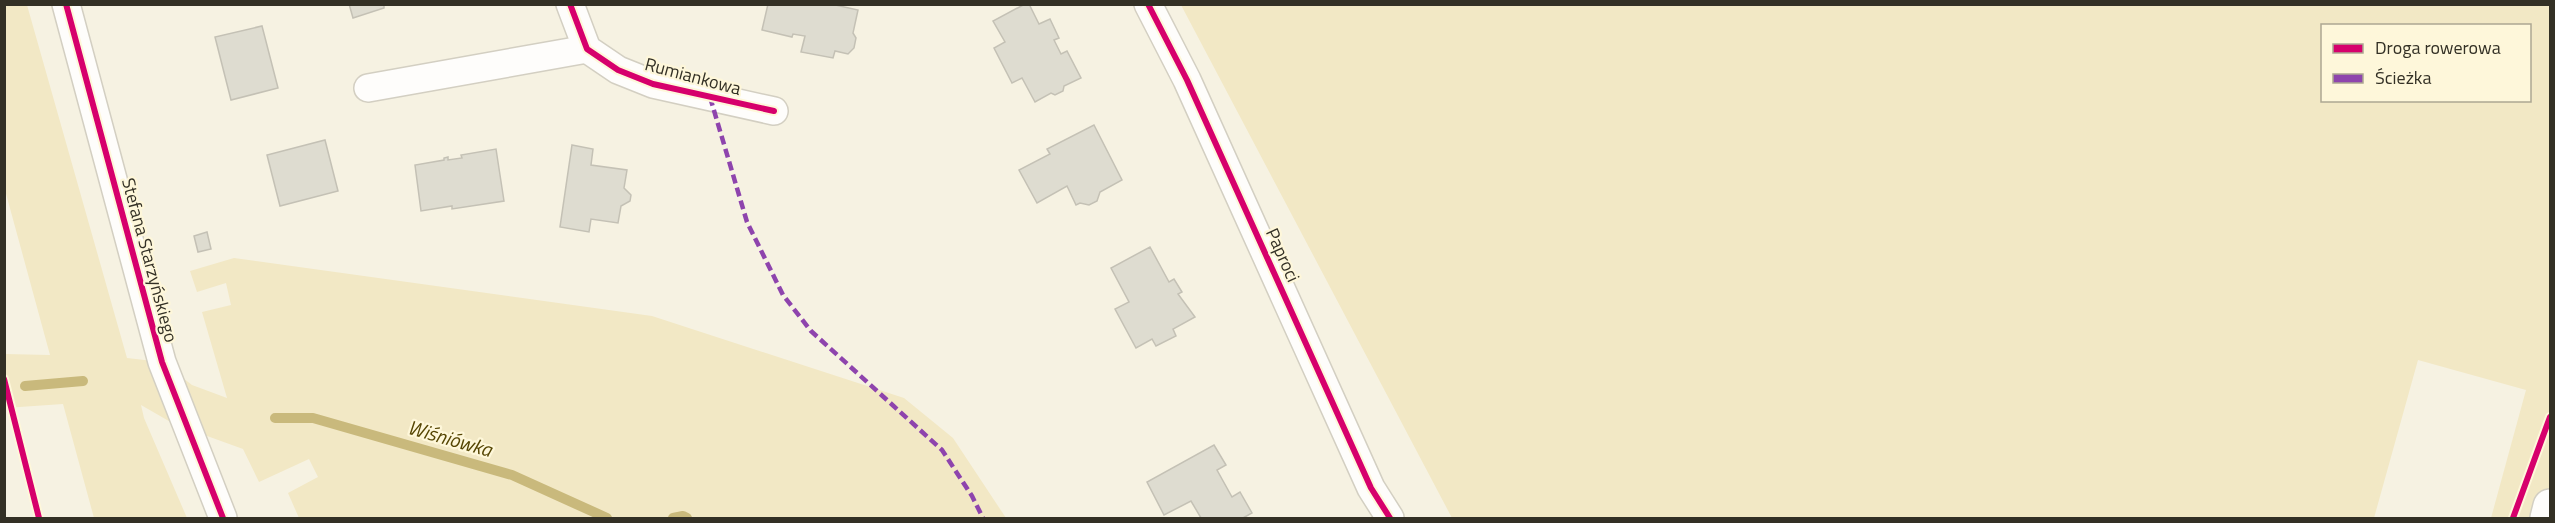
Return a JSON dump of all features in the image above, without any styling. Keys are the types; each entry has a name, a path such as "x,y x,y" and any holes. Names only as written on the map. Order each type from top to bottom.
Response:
{"street":[{"name":"Stefana Starzyńskiego","path":"66,4 162,362 223,519"},
{"path":"368,88 587,49 570,4"},
{"name":"Paproci","path":"1148,4 1187,80 1371,488 1390,519"},
{"name":"Rumiankowa","path":"587,49 618,70 653,84 774,111"},
{"path":"2547,519 2550,506"}],"shaded area":[{"path":"5,5 27,5 127,358 162,362 192,385 227,398 202,312 231,305 226,283 197,292 190,271 234,258 652,316 904,398 953,438 1006,518 299,518 288,493 318,477 309,459 259,482 243,449 174,424 141,405 144,418 187,518 94,518 63,404 5,408 5,354 50,355 5,190"},
{"path":"1181,5 2550,5 2550,518 2491,518 2526,390 2418,360 2374,518 1452,518"}],"building":[{"path":"349,4 384,4 384,8 353,18"},
{"path":"768,4 831,4 858,10 853,33 856,38 854,48 848,54 835,51 833,58 801,52 805,36 793,34 792,37 762,30"},
{"path":"1029,4 1039,24 1050,19 1059,38 1054,40 1061,54 1067,51 1081,78 1064,86 1063,91 1055,95 1051,93 1035,102 1022,78 1012,83 994,48 1005,42 993,21"},
{"path":"262,26 278,88 231,100 215,37"},
{"path":"1094,125 1122,180 1100,192 1097,201 1089,205 1080,203 1076,205 1067,186 1037,203 1019,170 1050,154 1047,149"},
{"path":"325,140 338,191 280,206 267,155"},
{"path":"572,145 593,149 591,165 627,170 624,188 631,195 630,201 621,206 618,223 591,219 589,232 560,227"},
{"path":"496,149 504,201 421,211 415,165 444,160 448,157 448,160 462,158 461,155"},
{"path":"207,232 211,249 198,252 194,236"},
{"path":"1150,247 1169,282 1174,279 1182,292 1178,294 1195,317 1173,329 1176,336 1156,346 1152,339 1136,348 1115,309 1129,302 1111,268"},
{"path":"1214,445 1226,465 1217,470 1232,497 1240,492 1252,513 1243,518 1201,518 1191,501 1164,515 1147,482"}],"waterway":[{"name":"Wiśniówka","path":"25,386 83,381"},
{"name":"Wiśniówka","path":"275,418 313,418 512,475 607,518"},
{"name":"Wiśniówka","path":"673,518 683,516 687,518"}],"marked path":[{"path":"710,97 747,222 783,295 811,331 942,450 972,496 983,518"}],"cycle path":[{"path":"66,4 162,362 223,518"},
{"path":"570,4 587,49 618,70 653,84 774,111"},
{"path":"1148,4 1187,80 1371,488 1390,518"},
{"path":"4,379 39,518"},
{"path":"2513,518 2550,417"}]}
